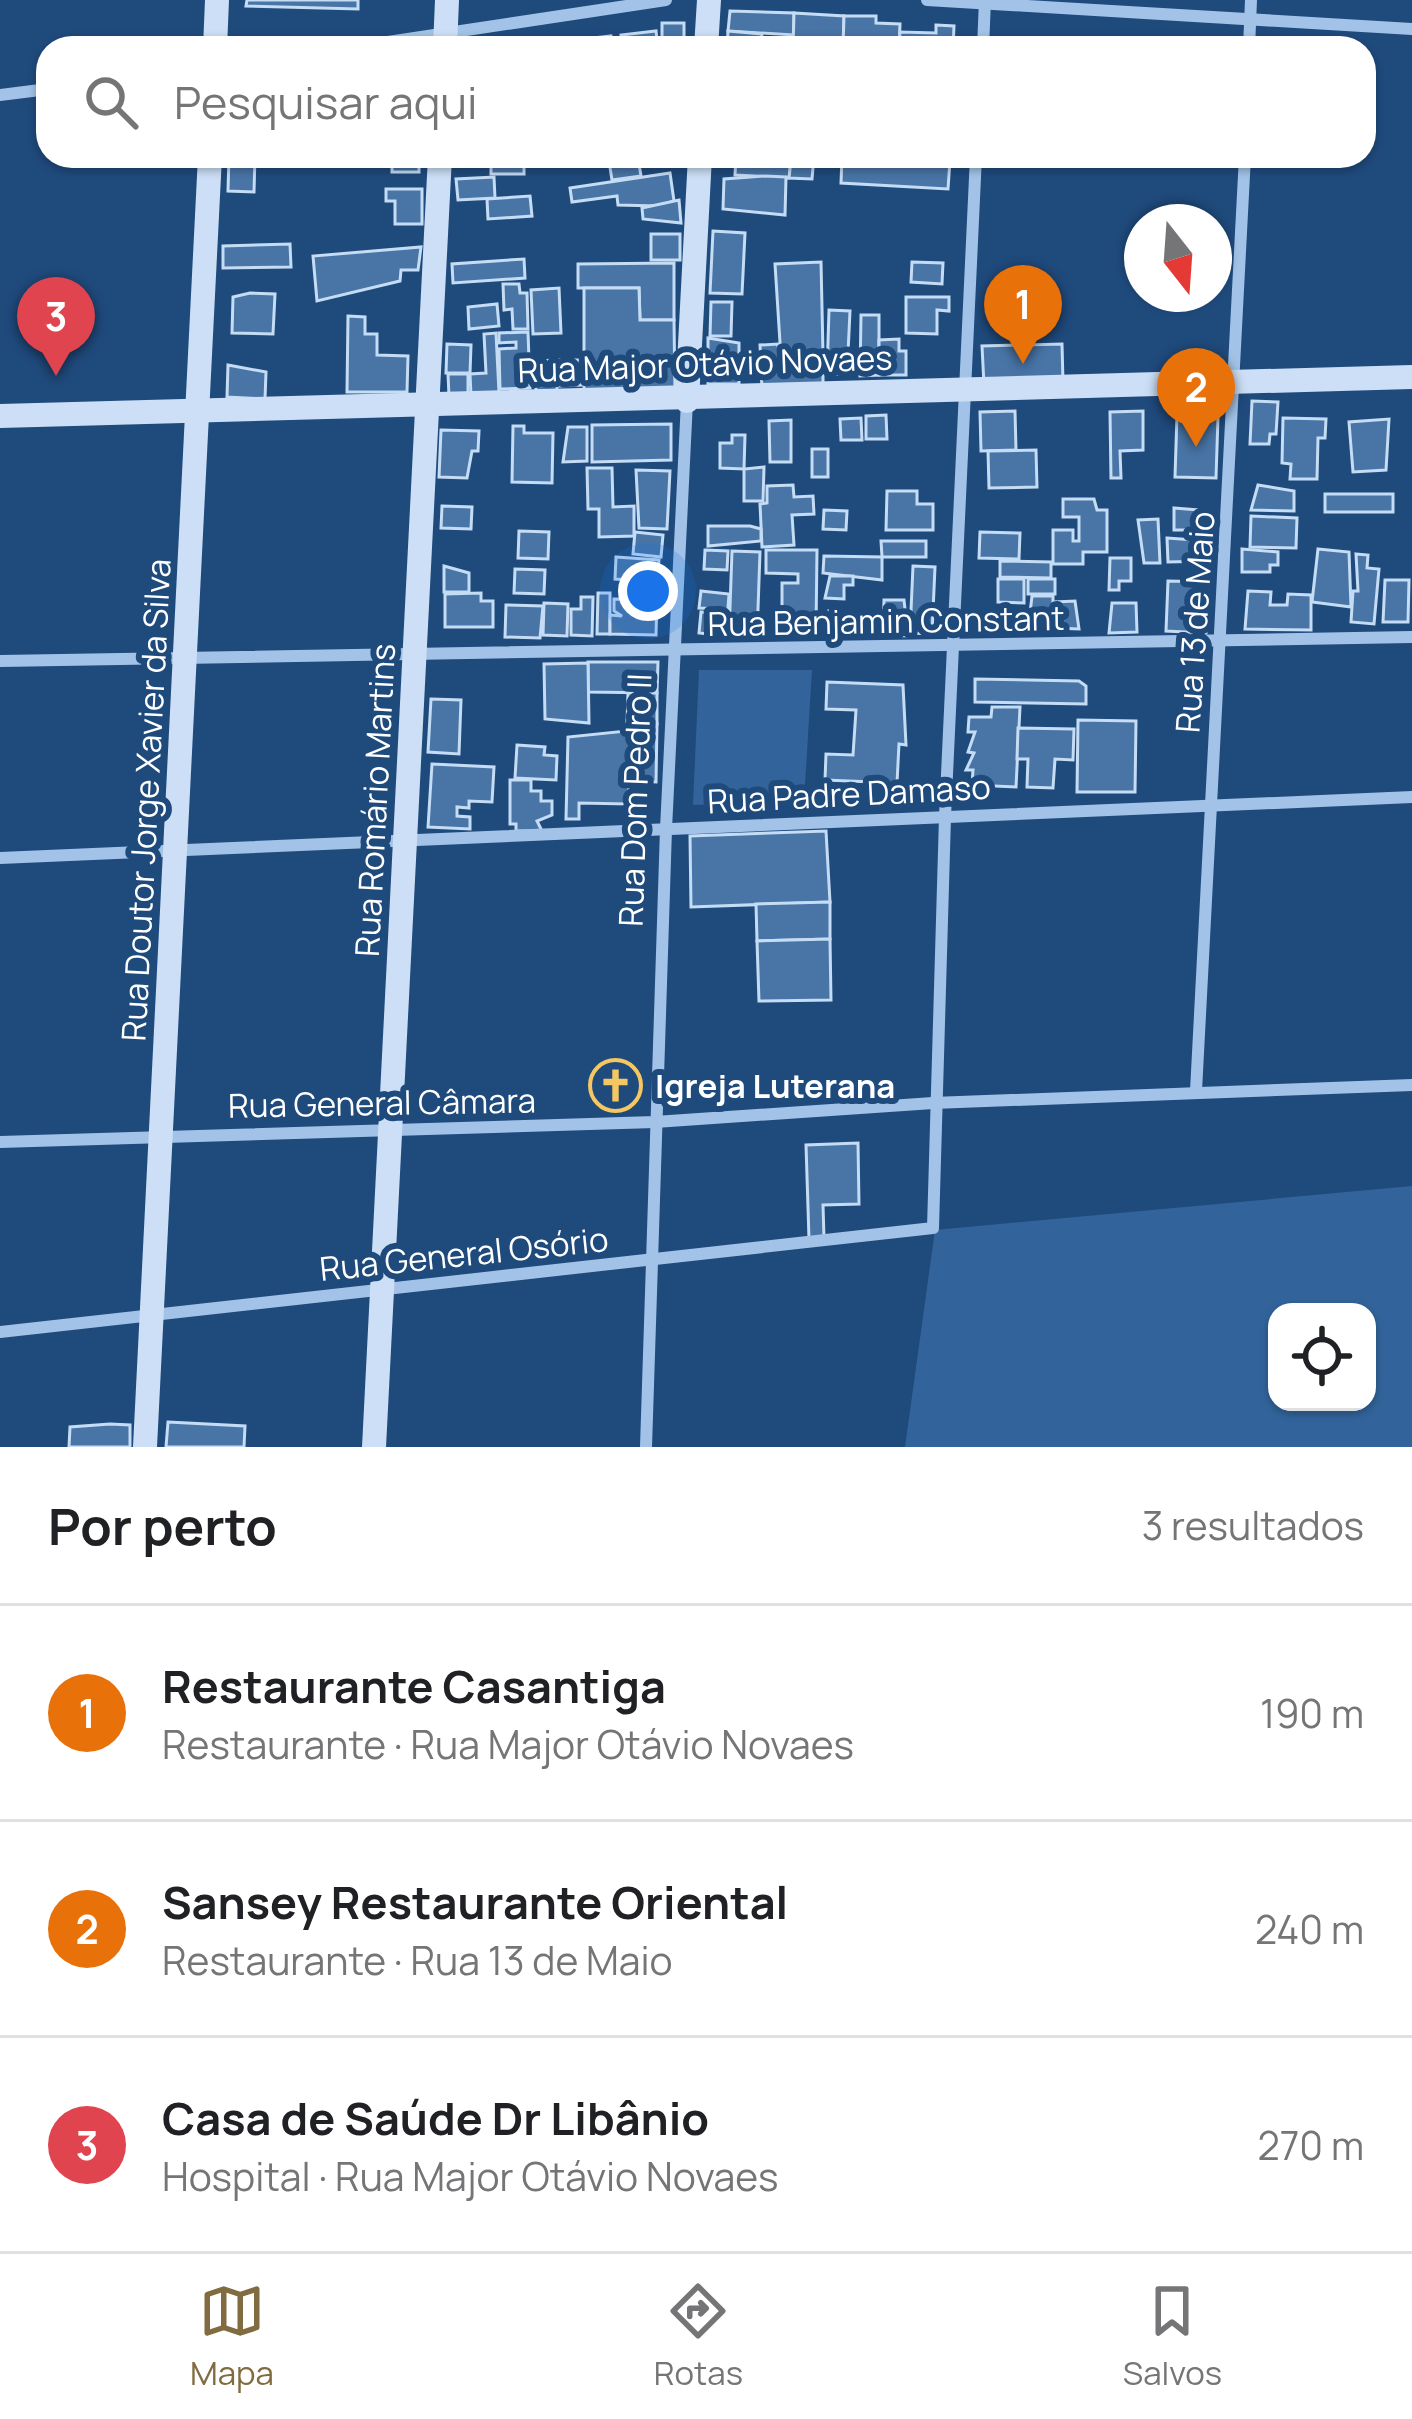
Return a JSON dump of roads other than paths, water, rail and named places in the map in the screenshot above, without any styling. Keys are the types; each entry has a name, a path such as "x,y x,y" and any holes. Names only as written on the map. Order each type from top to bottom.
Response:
{"street":[{"path":"215,36 217,0"},
{"path":"445,36 447,0"},
{"path":"477,36 666,0"},
{"path":"707,36 709,0"},
{"path":"927,0 1412,29"},
{"path":"1249,36 1251,0"},
{"path":"983,36 985,1"},
{"path":"0,95 36,90"},
{"name":"Rua Doutor Jorge Xavier da Silva","path":"145,1447 209,168"},
{"name":"Rua Romário Martins","path":"374,1447 440,168"},
{"name":"Rua Dom Pedro II","path":"646,1447 666,829 699,168"},
{"path":"933,1103 975,168"},
{"name":"Rua 13 de Maio","path":"1196,1091 1237,382 1245,168"},
{"name":"Rua Major Otávio Novaes","path":"0,416 687,401 1412,377"},
{"name":"Rua Benjamin Constant","path":"0,661 1412,638"},
{"name":"Rua Padre Damaso","path":"0,858 1412,797"},
{"name":"Rua General Câmara","path":"0,1142 655,1122 933,1103 1412,1085"},
{"name":"Rua General Osório","path":"0,1332 933,1228 933,1103"}],"place":[{"name":"Restaurante Casantiga","path":"1023,364"},
{"name":"Casa de Saúde Dr Libânio","path":"56,376"},
{"name":"Sansey Restaurante Oriental","path":"1196,447"},
{"name":"Igreja Luterana","path":"616,1086"}]}
